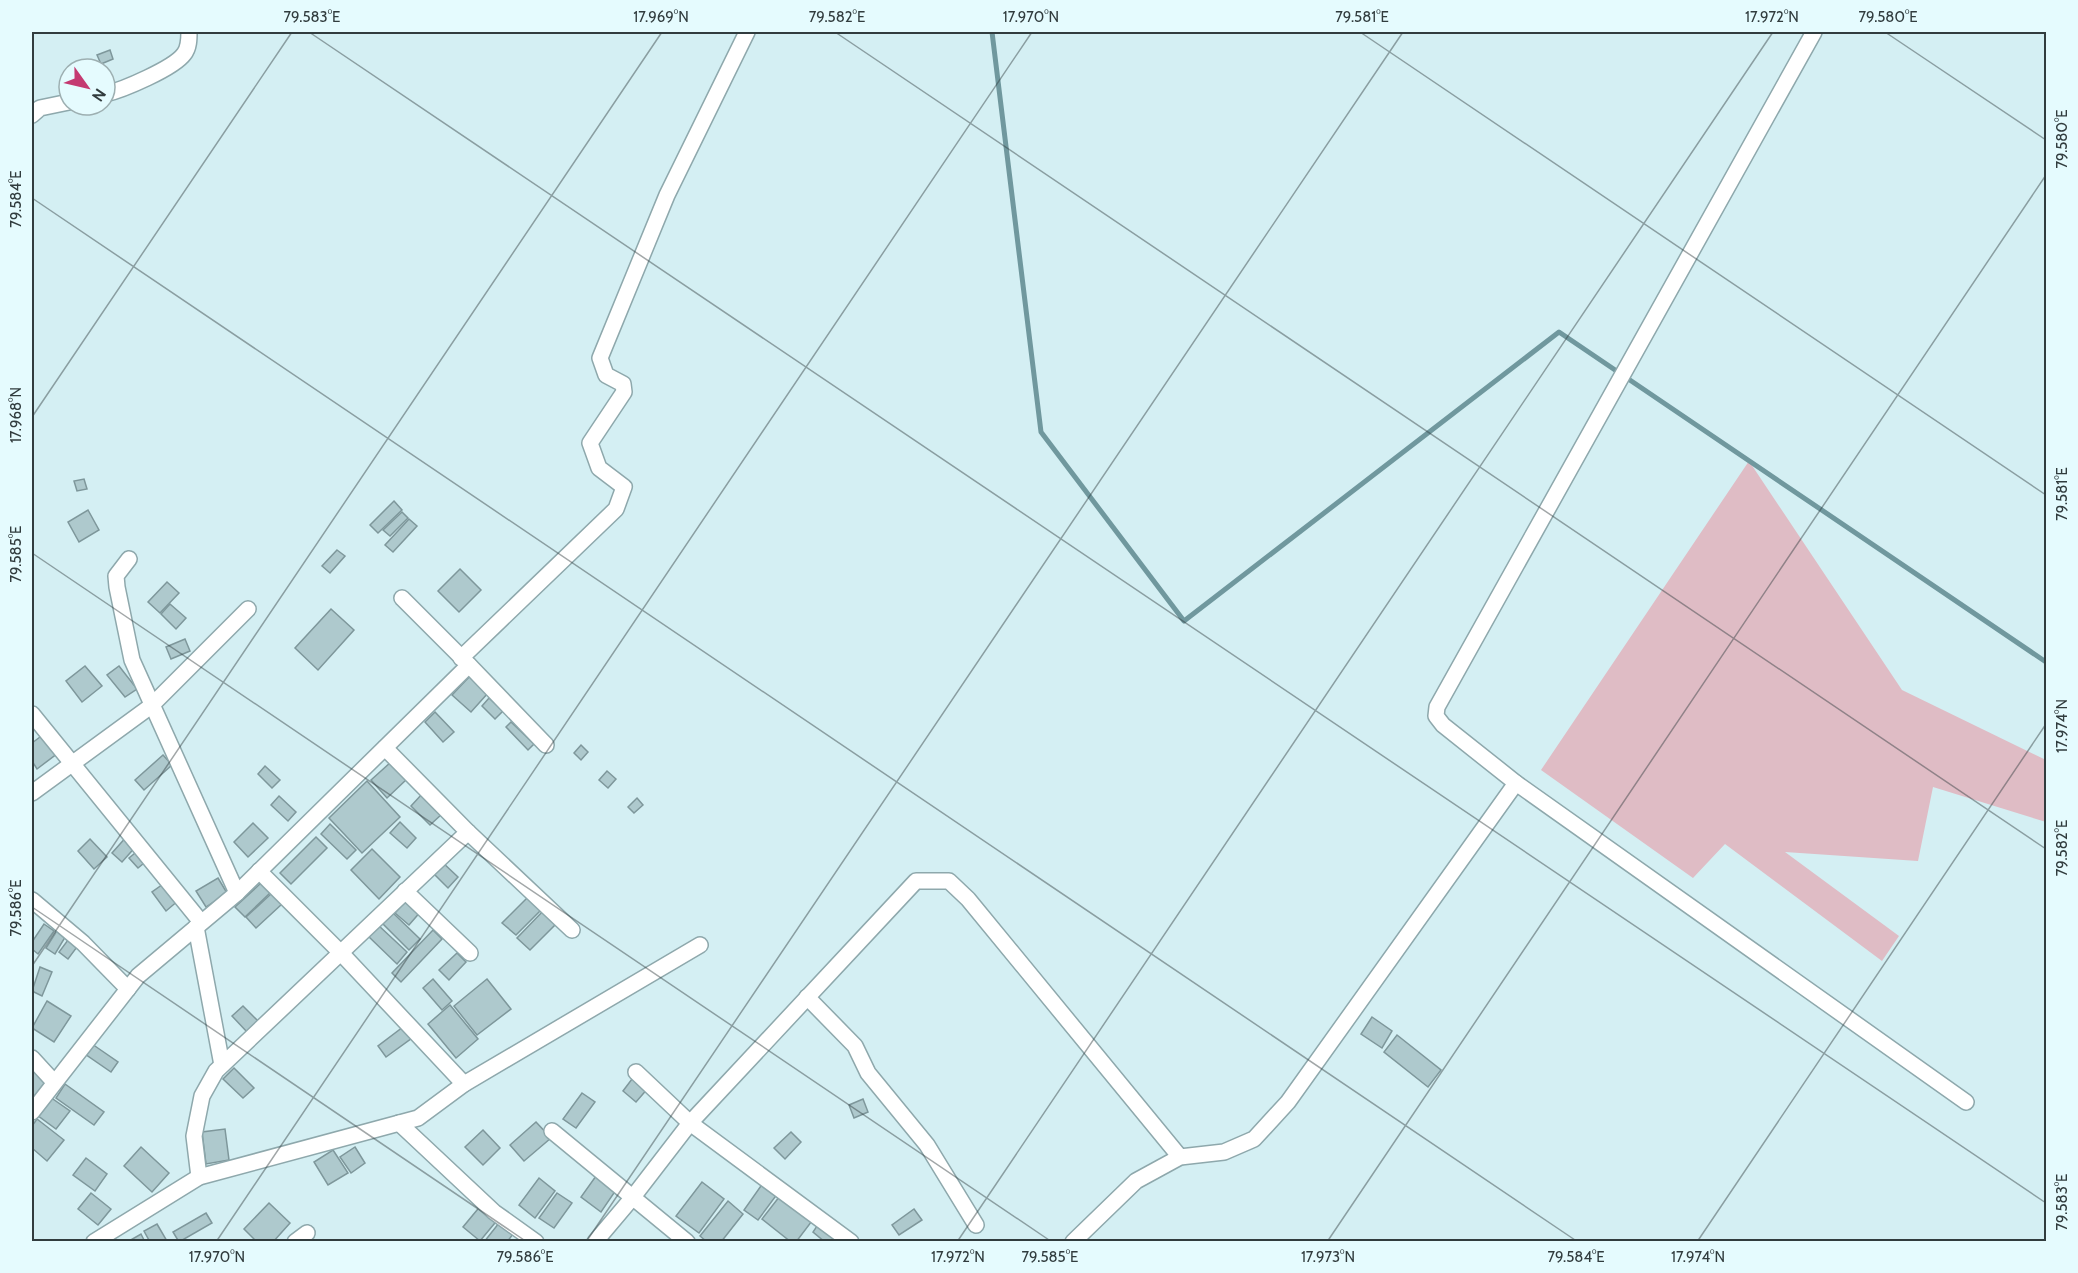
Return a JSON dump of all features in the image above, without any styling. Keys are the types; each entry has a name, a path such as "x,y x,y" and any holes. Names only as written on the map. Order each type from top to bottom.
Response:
{"street":[{"path":"117,90 138,82 178,61 188,47 189,32"},
{"path":"32,1112 138,976 237,893 385,748 465,661 616,509 624,487 599,468 590,443 624,392 623,384 606,375 600,358 667,195 747,32"},
{"path":"1814,32 1437,706 1436,716 1443,725 1516,783 1966,1102"},
{"path":"32,115 40,108 57,104"},
{"path":"129,559 116,576 132,660 237,893"},
{"path":"402,598 546,745"},
{"path":"32,793 151,706 248,609"},
{"path":"32,714 198,924 222,1065"},
{"path":"385,748 468,832 572,930"},
{"path":"1073,1242 1136,1181 1180,1157 1224,1152 1254,1139 1288,1102 1516,783"},
{"path":"199,1177 194,1136 202,1096 216,1071 468,832"},
{"path":"259,871 464,1084"},
{"path":"595,1242 690,1123 916,881 949,881 968,899 1180,1157"},
{"path":"405,891 470,953"},
{"path":"32,900 83,943 128,988"},
{"path":"94,1242 199,1177 418,1118 464,1084 700,945"},
{"path":"807,998 855,1046 868,1073 927,1145 976,1225"},
{"path":"32,1058 54,1082"},
{"path":"636,1072 690,1123 851,1242"},
{"path":"399,1123 494,1212 536,1242"},
{"path":"552,1131 687,1242"}],"shaded area":[{"path":"1749,461 1902,690 2046,760 2046,822 1933,787 1918,861 1785,852 1899,936 1882,961 1725,844 1693,878 1541,770"}],"building":[{"path":"110,50 112,57 98,57 97,55"},
{"path":"84,479 87,489 77,491 74,481"},
{"path":"394,501 402,510 378,533 370,525"},
{"path":"88,510 99,530 79,542 68,522"},
{"path":"402,512 408,518 390,536 383,530"},
{"path":"409,519 417,526 393,552 385,545"},
{"path":"337,550 345,556 330,573 322,566"},
{"path":"460,569 481,590 459,612 438,591"},
{"path":"167,582 179,593 160,613 148,602"},
{"path":"170,604 186,618 176,629 161,614"},
{"path":"331,609 354,630 318,670 295,648"},
{"path":"185,639 190,651 171,659 166,647"},
{"path":"85,666 102,686 82,702 66,681"},
{"path":"119,666 137,689 125,697 107,675"},
{"path":"470,676 488,693 471,712 452,695"},
{"path":"489,698 503,711 495,719 482,706"},
{"path":"435,712 454,732 443,742 425,722"},
{"path":"511,722 534,744 528,750 506,727"},
{"path":"44,734 58,753 37,769 32,761 32,743"},
{"path":"581,745 588,752 581,760 574,753"},
{"path":"163,755 172,765 144,790 135,780"},
{"path":"391,762 407,779 387,798 371,780"},
{"path":"265,766 280,780 272,788 258,774"},
{"path":"607,771 616,779 608,788 599,780"},
{"path":"367,781 400,817 362,853 329,818"},
{"path":"422,794 442,814 430,825 411,806"},
{"path":"279,796 296,812 288,821 271,805"},
{"path":"637,798 643,805 634,813 628,807"},
{"path":"400,822 416,838 407,848 390,833"},
{"path":"253,823 268,838 248,857 234,842"},
{"path":"330,824 356,850 347,859 321,834"},
{"path":"128,835 138,844 122,862 112,853"},
{"path":"316,837 327,848 291,884 280,873"},
{"path":"90,839 107,857 94,869 78,851"},
{"path":"140,849 149,859 138,868 129,858"},
{"path":"372,849 400,877 379,899 351,870"},
{"path":"441,861 458,877 448,888 431,871"},
{"path":"218,878 227,893 206,907 196,891"},
{"path":"166,882 179,900 166,911 152,892"},
{"path":"261,883 270,893 245,917 235,907"},
{"path":"272,893 282,904 256,928 246,917"},
{"path":"530,895 543,908 516,935 502,923"},
{"path":"408,898 422,910 409,925 395,913"},
{"path":"544,910 557,923 530,950 517,938"},
{"path":"392,912 420,939 409,950 382,923"},
{"path":"44,924 54,931 38,954 32,949 32,942"},
{"path":"378,925 407,952 397,964 368,936"},
{"path":"58,929 67,934 55,954 46,948"},
{"path":"433,930 442,939 401,982 392,973"},
{"path":"71,936 80,943 68,959 59,952"},
{"path":"457,953 466,962 449,980 439,970"},
{"path":"40,967 52,972 42,996 32,991"},
{"path":"433,979 452,1001 442,1010 423,988"},
{"path":"487,979 511,1009 477,1035 454,1006"},
{"path":"47,1001 71,1016 54,1042 32,1028"},
{"path":"450,1005 478,1039 456,1058 428,1024"},
{"path":"243,1006 258,1021 247,1032 232,1016"},
{"path":"1372,1017 1392,1031 1382,1048 1361,1034"},
{"path":"403,1027 412,1038 386,1057 378,1046"},
{"path":"1397,1035 1441,1070 1428,1087 1384,1052"},
{"path":"92,1044 118,1062 111,1072 85,1054"},
{"path":"32,1067 48,1079 32,1099"},
{"path":"234,1068 254,1088 243,1098 223,1079"},
{"path":"635,1075 649,1087 636,1102 623,1091"},
{"path":"65,1084 104,1112 94,1125 56,1098"},
{"path":"582,1093 595,1102 576,1128 563,1119"},
{"path":"50,1097 70,1111 56,1129 37,1115"},
{"path":"863,1099 868,1112 854,1118 849,1105"},
{"path":"37,1119 64,1140 47,1161 32,1148 32,1126"},
{"path":"536,1122 551,1138 524,1161 510,1145"},
{"path":"225,1129 229,1160 206,1164 202,1132"},
{"path":"483,1130 500,1148 483,1165 465,1147"},
{"path":"791,1132 801,1142 785,1159 774,1148"},
{"path":"141,1147 169,1173 152,1192 124,1166"},
{"path":"355,1147 365,1163 351,1173 340,1157"},
{"path":"333,1150 348,1173 328,1185 314,1162"},
{"path":"86,1158 107,1174 95,1191 73,1175"},
{"path":"596,1176 616,1190 601,1212 581,1197"},
{"path":"539,1178 555,1191 535,1218 519,1205"},
{"path":"702,1182 724,1199 699,1233 676,1216"},
{"path":"763,1183 778,1193 758,1220 744,1210"},
{"path":"783,1192 815,1217 796,1242 791,1242 762,1219"},
{"path":"91,1193 111,1209 98,1225 78,1209"},
{"path":"557,1193 572,1203 554,1228 539,1218"},
{"path":"728,1201 743,1214 721,1242 707,1242 700,1236"},
{"path":"269,1203 290,1223 273,1242 257,1242 244,1229"},
{"path":"482,1204 499,1218 480,1241 463,1227"},
{"path":"914,1209 922,1220 899,1235 892,1225"},
{"path":"206,1213 212,1223 179,1242 173,1232"},
{"path":"499,1223 513,1234 507,1242 484,1242"},
{"path":"819,1223 843,1242 825,1242 813,1232"},
{"path":"157,1224 167,1241 150,1242 144,1231"},
{"path":"141,1234 145,1242 129,1242 129,1241"}],"waterway":[{"path":"992,32 1041,432 1184,621 1559,332 2046,662"}]}
